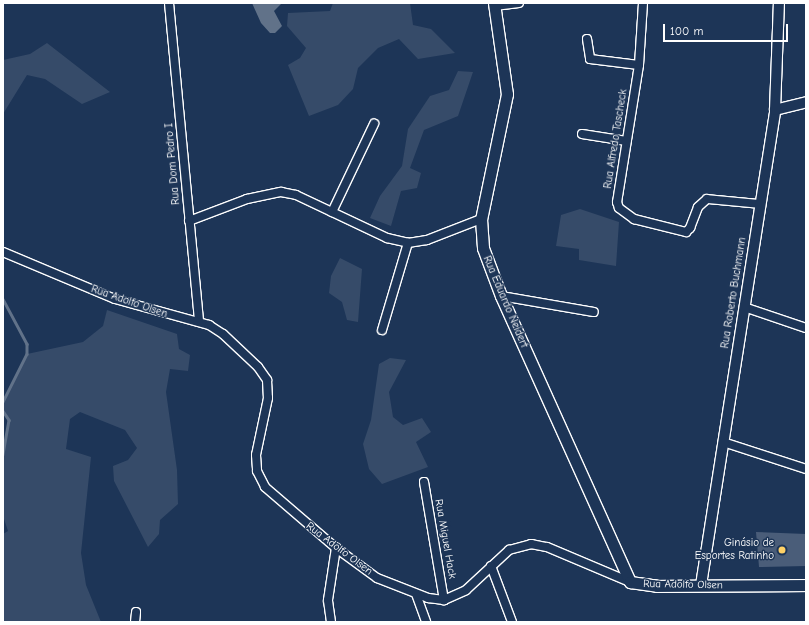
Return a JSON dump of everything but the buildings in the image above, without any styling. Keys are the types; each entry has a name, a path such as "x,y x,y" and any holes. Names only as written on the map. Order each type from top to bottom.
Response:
{"main road":[{"name":"Rua Eduardo Neidert","path":"494,5 507,94 481,219 485,256 501,296 630,582"},
{"name":"Rua Adolfo Olsen","path":"630,582 646,586 806,585"}],"street":[{"name":"Rua Dom Pedro I","path":"169,3 199,322"},
{"path":"494,5 519,3"},
{"name":"Rua Alfredo Tascheck","path":"644,3 639,65 617,202 626,215 686,232 698,207 707,200 760,204"},
{"name":"Rua Roberto Buchmann","path":"701,585 775,110 779,3"},
{"path":"587,39 590,59 639,65"},
{"path":"775,110 806,102"},
{"path":"332,212 374,124"},
{"path":"582,134 626,141"},
{"path":"189,221 247,199 281,192 296,195 387,238 408,243 426,240 481,219"},
{"path":"382,330 408,243"},
{"name":"Rua Adolfo Olsen","path":"3,252 132,305 199,322 223,334 258,367 267,380 268,398 256,455 257,471 264,487 336,548 377,578 416,594 444,600 459,595 516,546 531,544 547,547 630,582"},
{"path":"501,296 594,312"},
{"path":"744,307 806,328"},
{"path":"723,442 806,469"},
{"name":"Rua Miguel Hack","path":"424,482 444,600"},
{"path":"331,622 328,600 336,548"},
{"path":"491,566 512,622"},
{"path":"416,594 426,622"},
{"path":"135,622 136,612"}],"shaded area":[{"path":"252,3 282,3 274,11 282,26 275,33 270,33 261,23"},
{"path":"333,3 410,3 413,25 431,29 455,53 418,59 399,39 378,48 358,68 353,89 338,105 309,116 288,65 300,58 306,48 287,26 288,13 330,11"},
{"path":"47,43 110,92 82,104 45,79 27,75 3,114 3,60 30,54"},
{"path":"458,71 473,72 458,116 424,130 410,168 421,173 417,188 401,191 391,226 370,218 380,196 402,166 408,129 430,96 449,90"},
{"path":"580,209 619,222 616,266 579,260 579,249 556,246 561,215"},
{"path":"340,258 362,269 358,322 347,320 342,302 329,293 331,276"},
{"path":"107,310 177,334 179,349 190,355 188,371 170,369 166,392 177,470 178,504 160,520 159,534 148,547 114,481 113,466 128,460 137,448 125,430 80,412 70,419 66,449 91,457 81,553 86,585 101,622 3,622 3,534 8,531 3,516 3,454 9,420 3,412 3,402 27,354 83,342 103,326"},
{"path":"390,358 406,360 389,392 393,417 403,425 422,418 431,432 416,442 428,467 382,484 369,469 363,444 371,420 379,364"}],"waterway":[{"path":"3,299 27,344 27,354 3,402"},
{"path":"3,411 9,420 3,454"}],"place":[{"name":"Ginásio de Esportes Ratinho","path":"782,550"}]}
